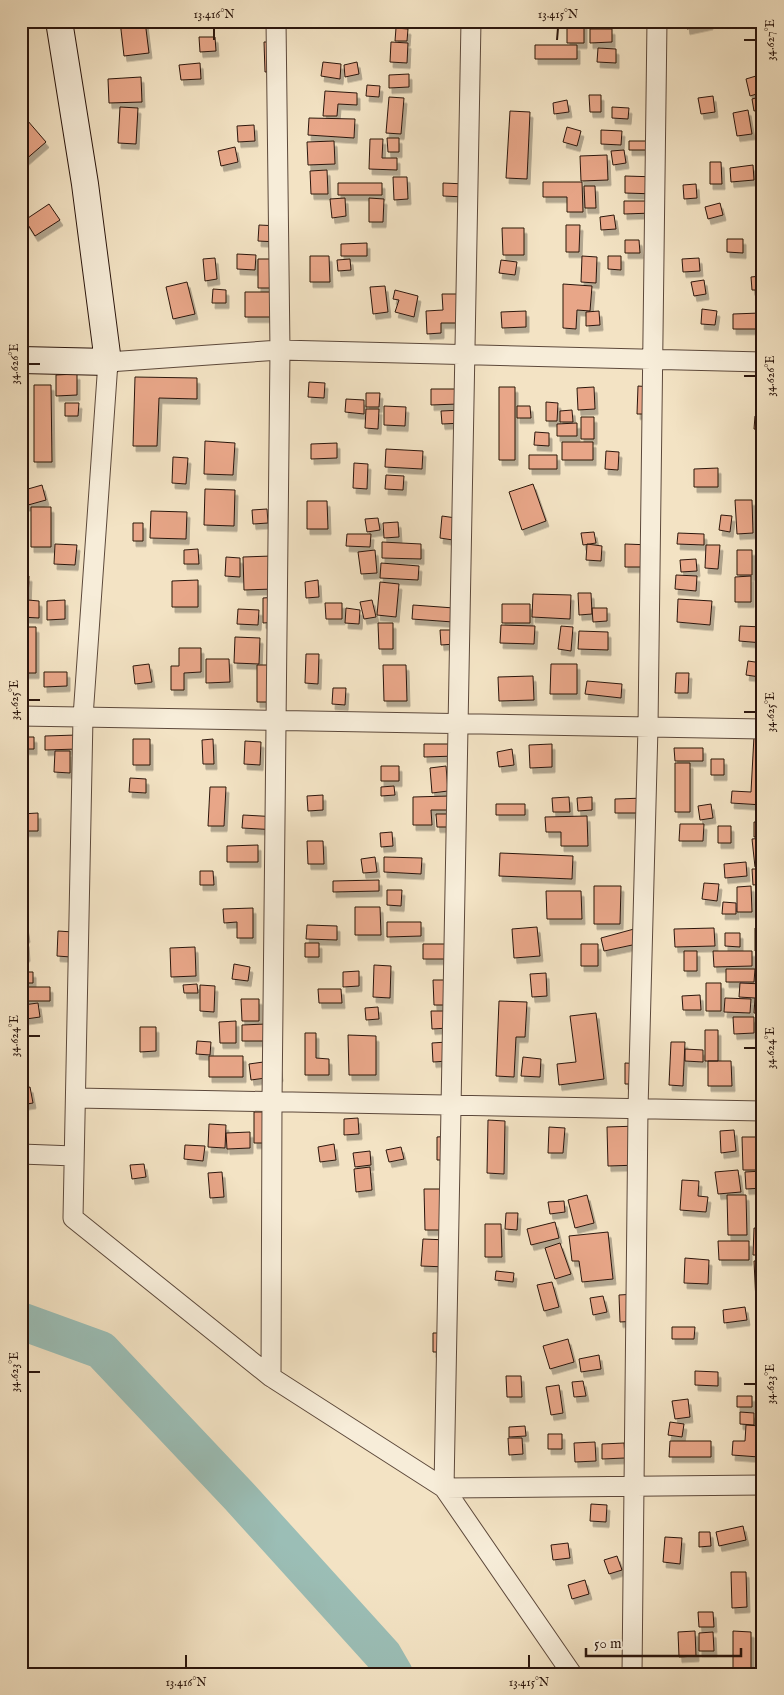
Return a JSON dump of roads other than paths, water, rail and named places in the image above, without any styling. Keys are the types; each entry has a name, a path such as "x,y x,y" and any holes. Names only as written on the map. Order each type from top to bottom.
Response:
{"main road":[{"path":"21,360 108,362 85,184 59,21"}],"street":[{"path":"271,1378 280,350 276,21"},
{"path":"444,1488 470,21"},
{"path":"632,1674 636,1486 638,1109 648,727 651,359 657,21"},
{"path":"572,1674 444,1488 271,1378 73,1218 83,717 108,362 280,350 763,362"},
{"path":"21,716 763,729"},
{"path":"76,1098 763,1111"},
{"path":"21,1154 74,1156"},
{"path":"444,1488 763,1485"}],"waterway":[{"path":"21,1321 101,1350 239,1496 383,1655 394,1674"}]}
